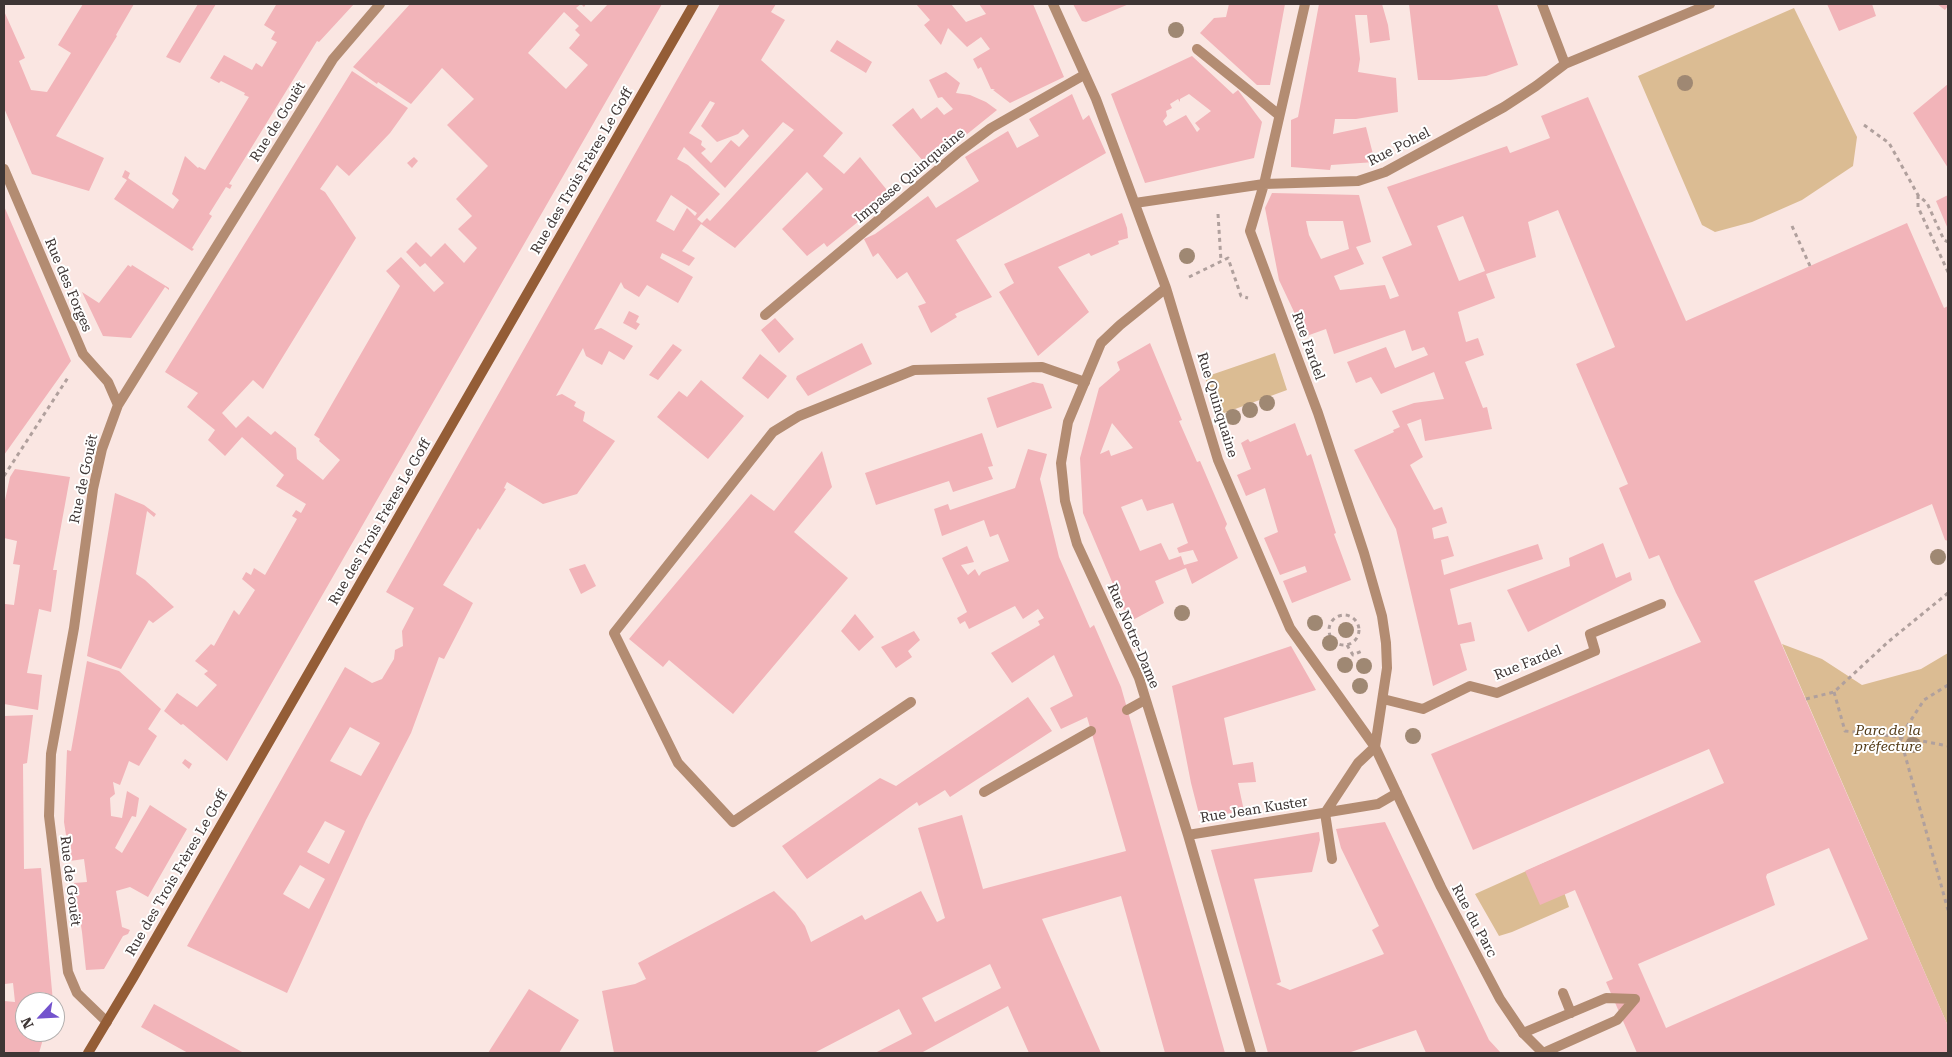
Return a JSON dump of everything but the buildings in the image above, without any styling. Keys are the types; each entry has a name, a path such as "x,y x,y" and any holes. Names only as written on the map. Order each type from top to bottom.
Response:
{"street":[{"name":"Rue de Gouët","path":"107,1022 77,993 68,972 49,816 51,754 74,628 93,489 102,448 118,405 333,59 380,4"},
{"name":"Rue des Trois Frères Le Goff","path":"88,1053 694,4"},
{"name":"Rue Quinquaine","path":"1053,4 1096,100 1135,202 1166,288 1218,460 1290,628 1375,747 1397,793"},
{"name":"Rue Fardel","path":"1305,4 1264,184 1250,231 1321,422 1364,553 1382,616 1387,668 1375,747"},
{"path":"1542,4 1565,64"},
{"name":"Rue Pohel","path":"1135,202 1264,184 1358,181 1385,172 1504,106 1536,86 1565,64 1710,4"},
{"path":"1197,49 1279,115"},
{"name":"Impasse Quinquaine","path":"765,316 972,142 991,128 1084,75"},
{"name":"Rue des Forges","path":"4,170 83,354 108,382 118,405"},
{"name":"Rue Notre-Dame","path":"1166,288 1120,325 1102,343 1066,430 1061,463 1065,501 1077,544 1139,678 1188,835 1251,1053"},
{"path":"910,702 733,822 678,763 614,633 773,432 799,416 914,370 1042,367 1085,382"},
{"name":"Rue Fardel","path":"1383,699 1423,709 1470,686 1497,693 1594,651 1590,634 1661,604"},
{"path":"1127,710 1145,700"},
{"path":"984,792 1091,731"},
{"name":"Rue Jean Kuster","path":"1325,813 1358,763 1375,747"},
{"name":"Rue Jean Kuster","path":"1188,835 1378,804 1397,793"},
{"name":"Rue du Parc","path":"1397,793 1441,888 1500,999 1524,1033 1543,1053"},
{"path":"1325,813 1332,859"},
{"path":"1563,993 1571,1013"},
{"path":"1524,1033 1606,998 1635,999 1617,1020 1543,1053"}],"path":[{"path":"1864,125 1889,143 1918,195 1927,203 1944,240 1948,242"},
{"path":"1216,191 1221,262"},
{"path":"1918,195 1918,207 1948,272"},
{"path":"1792,226 1810,266"},
{"path":"1166,288 1228,258 1241,296 1278,304"},
{"path":"4,476 83,354"},
{"path":"1806,699 1834,692 1888,642 1948,593"},
{"path":"1336,617 1351,617 1358,624 1358,634 1352,642 1343,645 1338,644 1332,639 1329,634 1330,626 1336,617"},
{"path":"1948,685 1924,700 1900,737 1948,910"},
{"path":"1834,692 1845,731 1900,737 1948,746"}],"green space":[{"path":"1794,8 1857,137 1853,166 1802,200 1752,222 1715,232 1702,225 1638,76"},
{"path":"1275,353 1287,390 1216,416 1205,377"},
{"name":"Parc de la préfecture","path":"1782,644 1822,659 1862,685 1921,669 1948,653 1948,1026"},
{"path":"1553,859 1569,907 1499,936 1475,894"}]}
